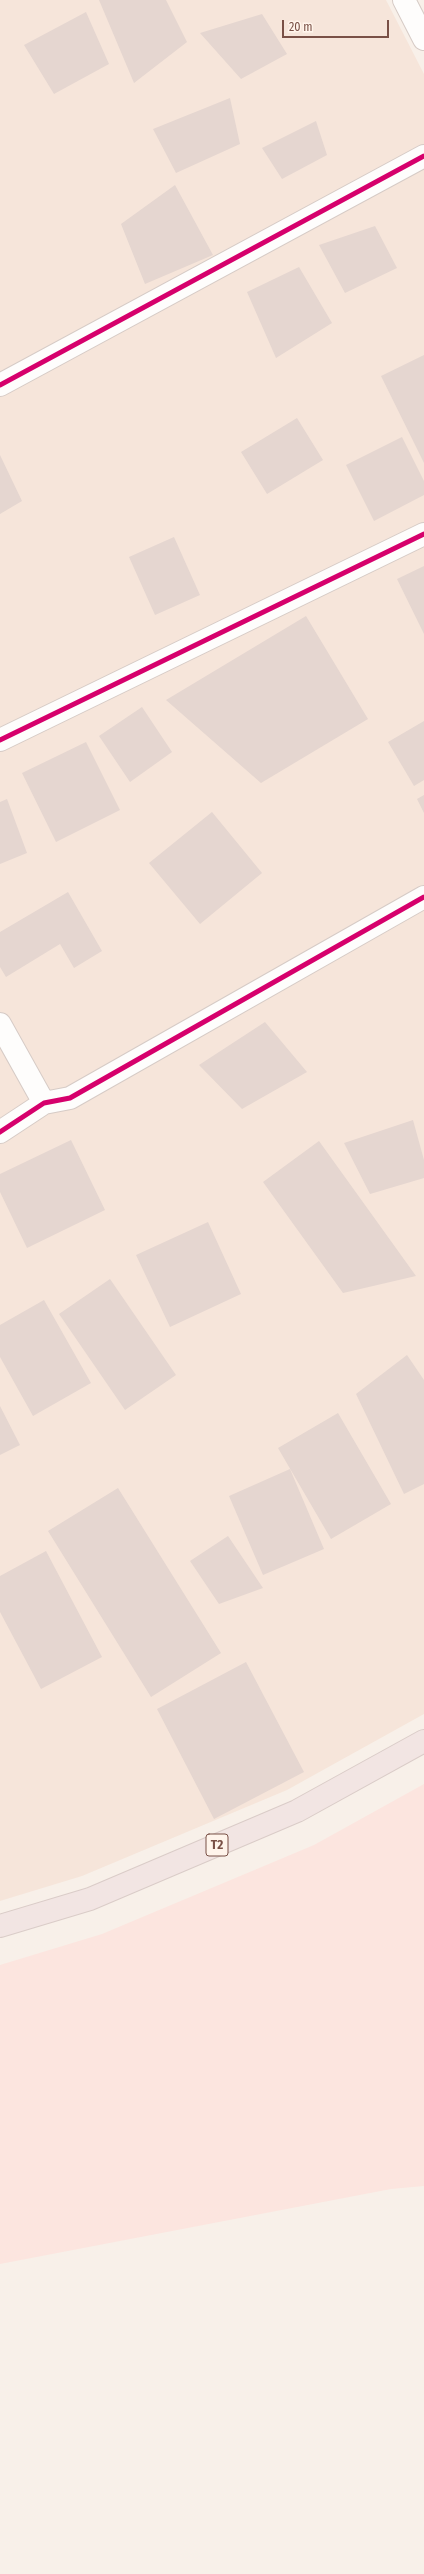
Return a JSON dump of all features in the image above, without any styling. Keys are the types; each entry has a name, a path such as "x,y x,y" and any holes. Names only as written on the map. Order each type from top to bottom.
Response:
{"highway":[{"name":"T2","path":"0,1926 90,1899 297,1811 424,1741"}],"street":[{"path":"404,0 424,39"},
{"path":"0,385 424,156"},
{"path":"0,740 424,534"},
{"path":"0,1132 44,1103 70,1098 424,897"},
{"path":"0,1024 44,1103"}],"shaded area":[{"path":"0,0 386,0 424,74 424,1714 287,1790 82,1876 0,1901"},
{"path":"424,1784 424,2186 391,2189 0,2264 0,1965 102,1934 314,1845"}],"building":[{"path":"99,0 166,0 187,42 134,83"},
{"path":"86,12 109,64 54,94 24,45"},
{"path":"262,14 287,54 241,79 200,33"},
{"path":"230,98 240,144 176,173 153,129"},
{"path":"316,121 327,155 282,179 262,148"},
{"path":"175,185 213,255 145,284 121,224"},
{"path":"375,226 397,268 345,293 319,245"},
{"path":"299,267 332,323 276,358 247,292"},
{"path":"424,355 424,463 381,376"},
{"path":"297,418 323,460 267,494 241,452"},
{"path":"402,437 424,481 424,495 374,521 346,465"},
{"path":"0,455 22,501 0,514"},
{"path":"174,537 200,595 155,615 129,557"},
{"path":"424,566 424,634 397,579"},
{"path":"306,616 368,719 261,783 166,700"},
{"path":"142,707 172,752 130,782 99,736"},
{"path":"424,721 424,780 414,786 388,742"},
{"path":"86,742 120,810 56,842 22,773"},
{"path":"424,795 424,813 417,799"},
{"path":"7,799 27,853 0,864 0,802"},
{"path":"212,812 262,873 200,924 149,863"},
{"path":"68,892 102,951 74,968 60,944 6,977 0,967 0,932"},
{"path":"265,1022 307,1072 242,1109 199,1065"},
{"path":"413,1120 424,1160 424,1178 370,1194 344,1143"},
{"path":"71,1140 105,1210 27,1248 0,1192 0,1174"},
{"path":"319,1141 416,1276 343,1293 263,1182"},
{"path":"208,1222 241,1294 170,1327 136,1255"},
{"path":"110,1279 176,1375 125,1410 59,1314"},
{"path":"44,1300 91,1383 33,1416 0,1357 0,1325"},
{"path":"407,1355 424,1380 424,1484 404,1494 356,1394"},
{"path":"0,1406 20,1445 0,1455"},
{"path":"338,1413 391,1504 331,1539 278,1448"},
{"path":"290,1469 324,1549 263,1575 229,1496"},
{"path":"118,1488 221,1653 151,1697 48,1531"},
{"path":"228,1536 263,1588 219,1604 190,1561"},
{"path":"46,1551 102,1657 41,1689 0,1612 0,1576"},
{"path":"246,1662 304,1772 214,1819 157,1709"}],"cycle path":[{"path":"0,385 424,156"},
{"path":"0,740 424,534"},
{"path":"0,1132 44,1103 70,1098 424,897"}]}
